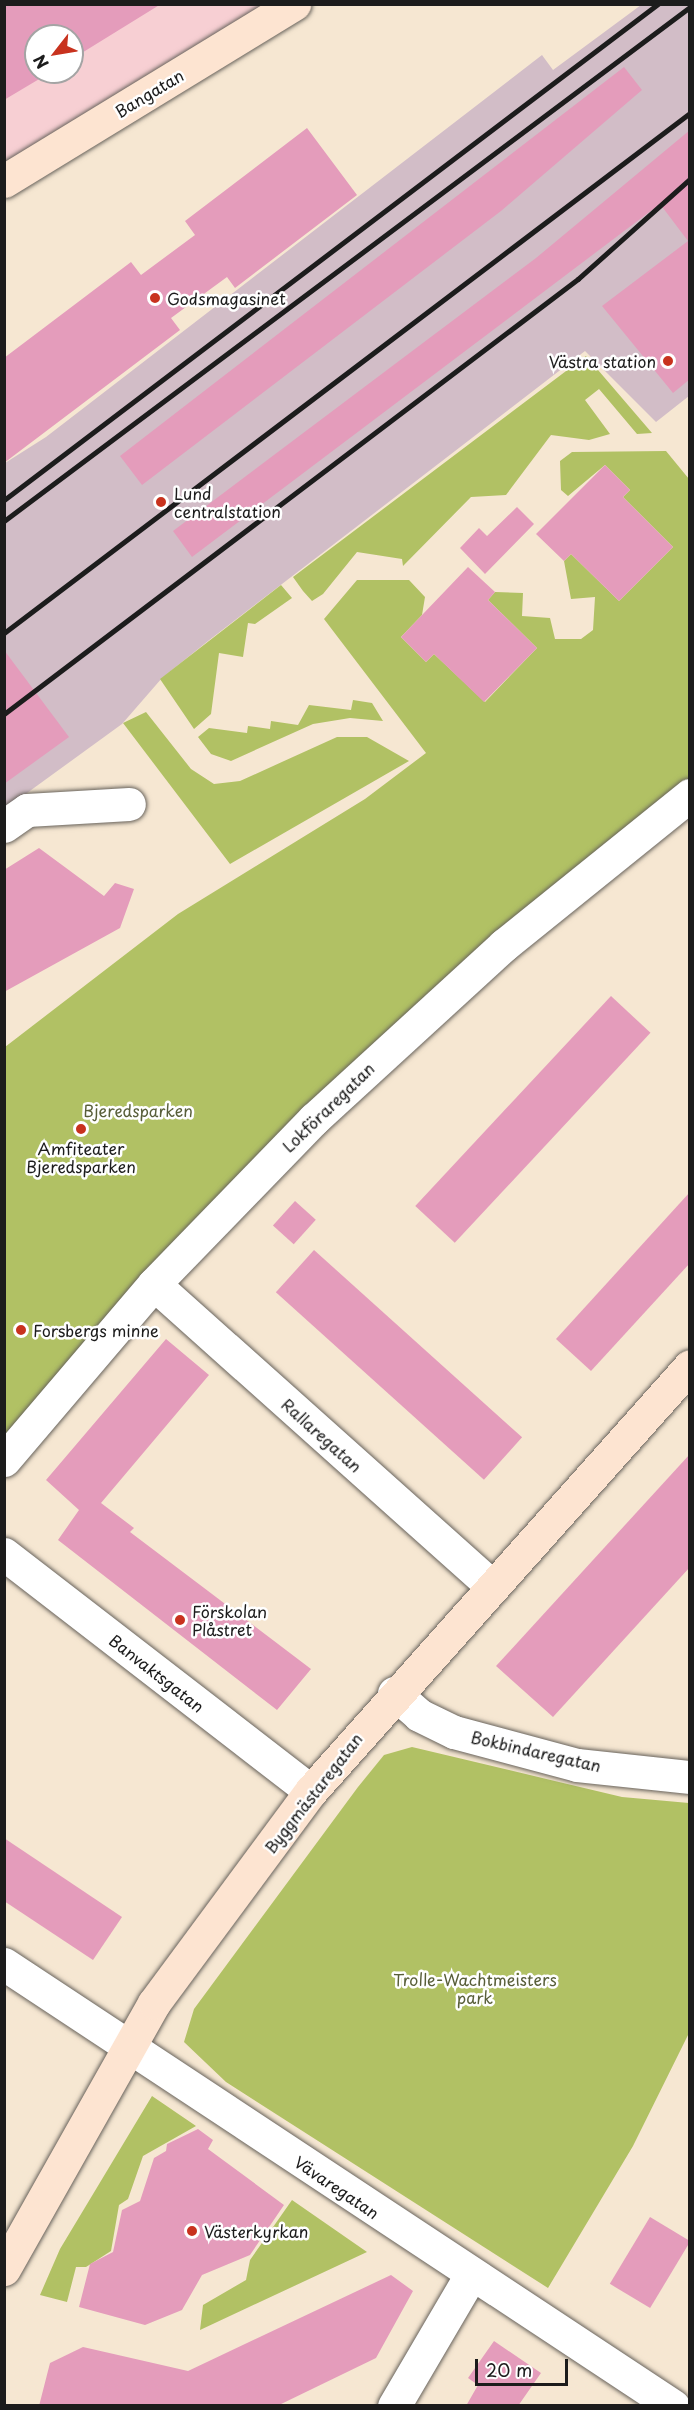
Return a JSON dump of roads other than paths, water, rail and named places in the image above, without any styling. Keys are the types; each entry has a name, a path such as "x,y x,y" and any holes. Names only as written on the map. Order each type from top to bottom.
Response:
{"street":[{"name":"Bangatan","path":"4,181 294,4"},
{"name":"Lokföraregatan","path":"4,1460 154,1284 407,1031 690,795"},
{"path":"4,826 27,810 129,804"},
{"name":"Rallaregatan","path":"154,1284 491,1585"},
{"name":"Byggmästaregatan","path":"4,2269 154,2003 311,1791 394,1693 690,1366"},
{"name":"Banvaktsgatan","path":"4,1554 311,1791"},
{"name":"Bokbindaregatan","path":"394,1693 419,1715 454,1731 577,1765 690,1777"},
{"name":"Vävaregatan","path":"4,1964 471,2275 673,2406"},
{"path":"394,2406 471,2275"}],"railway":[{"path":"4,500 658,4"},
{"path":"4,521 690,7"},
{"path":"4,633 690,113"},
{"path":"4,714 578,279 690,179"}],"place":[{"name":"Godsmagasinet","path":"155,298"},
{"name":"Västra station","path":"668,361"},
{"name":"Lund centralstation","path":"161,502"},
{"name":"Amfiteater Bjeredsparken","path":"81,1129"},
{"name":"Forsbergs minne","path":"21,1330"},
{"name":"Förskolan Plåstret","path":"180,1620"},
{"name":"Västerkyrkan","path":"192,2231"}],"park label":[{"name":"Bjeredsparken","path":"138,1110"},
{"name":"Trolle-Wachtmeisters park","path":"475,1988"}]}
